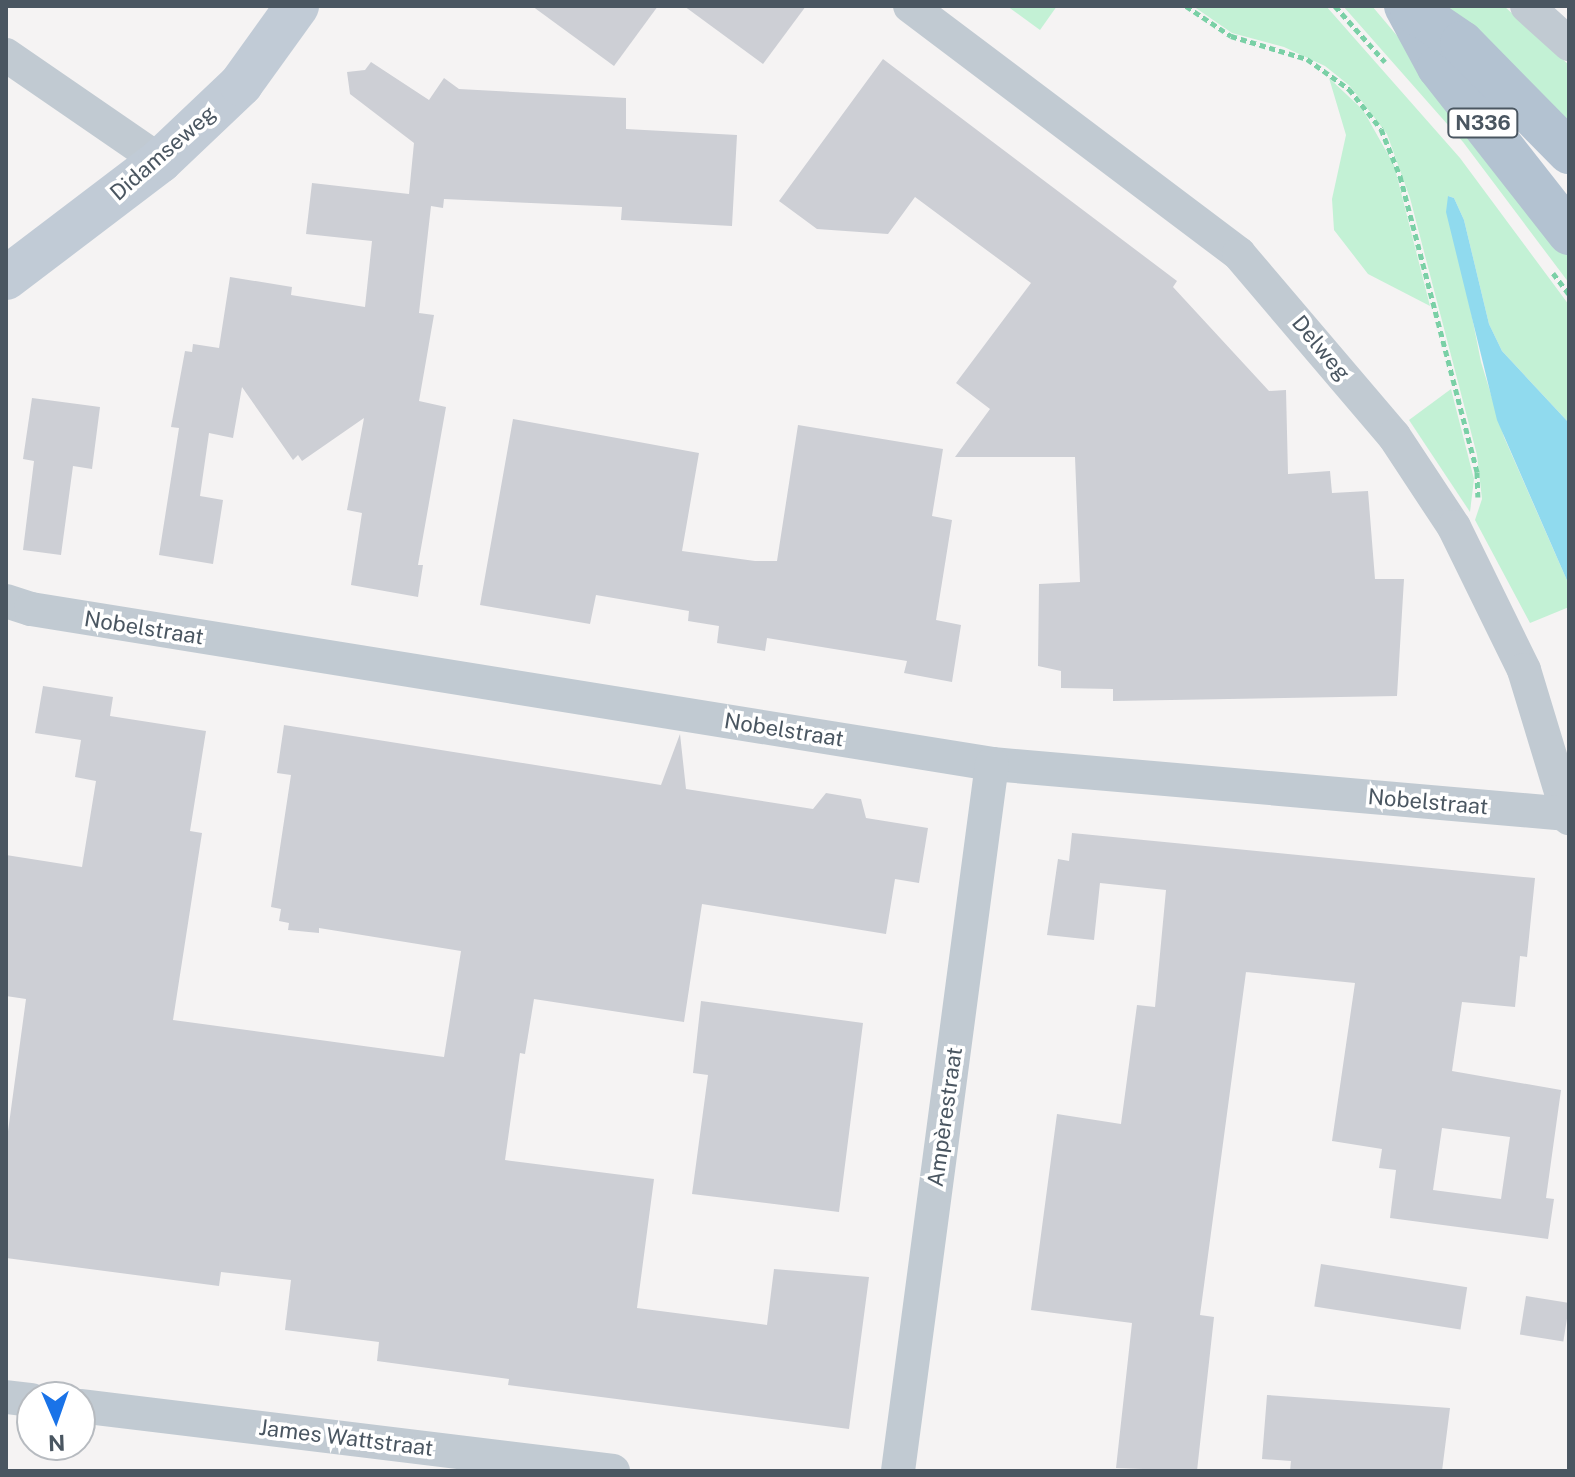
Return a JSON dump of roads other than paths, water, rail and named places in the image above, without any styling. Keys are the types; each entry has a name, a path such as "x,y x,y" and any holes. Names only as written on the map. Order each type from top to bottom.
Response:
{"main road":[{"name":"N336","path":"1406,6 1462,43 1569,152"},
{"name":"N336","path":"1406,6 1439,67 1569,233"}],"street":[{"name":"Didamseweg","path":"6,278 160,161 241,84 297,6"},
{"name":"Delweg","path":"910,6 1239,254 1394,436 1454,527 1524,670 1569,816"},
{"path":"1527,6 1569,44"},
{"path":"6,55 160,161"},
{"name":"Nobelstraat","path":"6,601 31,609 992,764 1569,816"},
{"name":"Ampèrestraat","path":"898,1471 992,764"},
{"name":"James Wattstraat","path":"96,1408 613,1471"}],"water":[{"path":"1448,196 1454,198 1464,220 1489,324 1502,351 1569,423 1569,585 1497,420 1446,212"}]}
